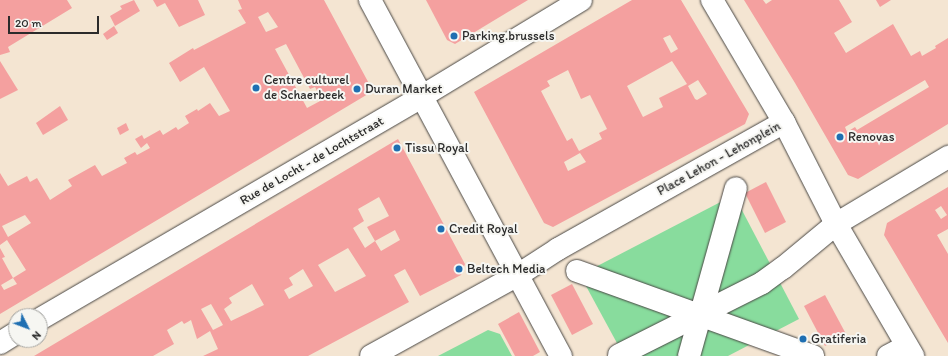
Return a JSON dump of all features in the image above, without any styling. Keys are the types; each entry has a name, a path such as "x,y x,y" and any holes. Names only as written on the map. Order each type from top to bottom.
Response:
{"street":[{"path":"370,0 561,356"},
{"name":"Rue de Locht - de Lochtstraat","path":"48,315 421,97 581,0"},
{"path":"712,0 784,122"},
{"name":"Place Lehon - Lehonplein","path":"371,356 784,122 903,353"},
{"path":"619,355 762,283 783,268 836,224 948,157"},
{"path":"689,356 736,188"},
{"path":"577,271 700,314 813,356"}],"green space":[{"path":"734,195 799,319 728,356 624,356 580,275"},
{"path":"488,330 500,334 512,356 438,356"}],"building":[{"path":"0,0 67,0 72,8 8,47 10,52 0,55"},
{"path":"134,0 140,11 115,26 110,16 122,9 120,6"},
{"path":"153,0 198,0 205,15 179,27 165,3 157,7"},
{"path":"238,0 324,0 373,91 0,314 0,248 5,257 2,258 13,278 26,270 7,240 0,245 0,173 8,186 27,176 30,182 37,178 50,200 72,186 68,180 95,165 102,176 127,163 124,158 135,152 137,155 150,148 147,143 141,148 135,139 142,135 144,139 160,130 163,135 176,127 178,130 189,123 185,116 197,109 198,111 210,103 219,116 230,111 204,67 180,82 169,63 193,48 194,50 246,23 238,10 242,9","holes":["268,12 278,27 266,32 258,17","286,44 310,89 315,87 322,100 307,108 275,49","25,215 31,223 8,237 2,226","13,278 17,284 4,290 1,285"]},
{"path":"426,0 528,0 455,44 447,40"},
{"path":"632,0 681,0 749,114 745,124 553,227 544,223 474,92","holes":["670,35 678,49 671,53 663,38","672,61 687,84 659,98 663,107 643,117 627,86","568,70 581,99 590,95 607,129 599,133 602,139 579,151 572,138 567,141 541,91 550,86 547,81","698,80 707,94 697,100 688,86","580,153 586,162 568,171 564,162"]},
{"path":"744,0 763,0 766,4 772,0 839,0 852,22 834,33 846,53 893,24 911,56 920,51 922,56 936,48 935,46 948,38 948,124 858,179 848,175 795,83","holes":["925,80 929,87 857,130 855,127 847,132 845,127"]},
{"path":"876,0 891,0 880,7"},
{"path":"114,26 118,33 107,40 103,34"},
{"path":"0,61 18,90 0,99"},
{"path":"60,106 68,120 43,135 36,123"},
{"path":"126,123 129,130 120,135 117,128"},
{"path":"398,139 465,264 461,275 420,296 405,269 394,275 409,302 308,356 203,356 218,349 210,331 197,339 191,320 184,324 182,321 167,330 174,344 153,356 34,356","holes":["379,197 389,216 367,227 375,241 365,248 353,228 364,221 358,209","395,230 400,240 381,251 375,241","348,248 366,276 335,292 318,265","303,269 313,286 289,299 284,290 293,285 289,278","252,284 264,305 231,321 224,309 232,303 229,298","211,304 223,325 213,330 201,309"]},
{"path":"766,182 786,222 765,233 745,193"},
{"path":"948,187 948,229 937,235 948,254 948,343 884,235 887,223","holes":["941,206 947,215 941,219 935,210"]},
{"path":"572,284 593,324 572,335 551,295"},
{"path":"825,295 846,334 825,346 804,306"},
{"path":"519,312 540,352 533,356 515,356 498,324"}],"place":[{"name":"Parking.brussels","path":"454,36"},
{"name":"Centre culturel de Schaerbeek","path":"256,88"},
{"name":"Duran Market","path":"357,89"},
{"name":"Renovas","path":"840,137"},
{"name":"Tissu Royal","path":"397,148"},
{"name":"Credit Royal","path":"441,229"},
{"name":"Beltech Media","path":"459,269"},
{"name":"Gratiferia","path":"803,339"}]}
